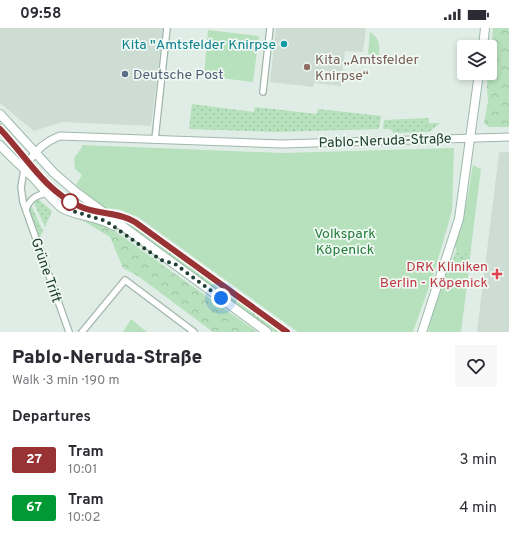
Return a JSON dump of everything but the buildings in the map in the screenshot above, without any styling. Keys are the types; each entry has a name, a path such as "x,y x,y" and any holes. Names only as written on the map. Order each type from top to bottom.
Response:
{"main road":[{"path":"484,40 485,28"},
{"path":"422,332 459,219 478,80"},
{"path":"0,114 51,170 76,192 268,332"},
{"path":"0,145 46,193 63,208 106,221 161,260 175,264"}],"street":[{"path":"155,139 167,28"},
{"path":"263,92 270,28"},
{"name":"Pablo-Neruda-Straße","path":"35,152 43,144 60,136 282,144 509,137"},
{"path":"24,170 35,152"},
{"name":"Grüne Trift","path":"24,170 21,187 26,209 69,332"},
{"path":"26,209 29,201 36,196 46,193"},
{"path":"82,332 125,280 194,332"}],"shaded area":[{"path":"0,28 163,28 151,126 62,122 34,131 0,103"},
{"name":"Kita „Amtsfelder Knirpse“","path":"276,28 366,28 363,52 345,51 341,86 314,83 313,87 270,82"},
{"path":"0,122 20,144 15,149 0,131"},
{"name":"DRK Kliniken Berlin - Köpenick","path":"499,152 509,152 509,332 477,332"}],"green space":[{"path":"493,28 509,28 509,127 489,127 484,123 488,102 488,80 497,80 497,40 492,40"},
{"path":"208,30 259,36 253,82 204,76"},
{"path":"370,32 378,42 379,55 368,54"},
{"path":"192,104 254,112 255,107 317,114 318,109 381,116 379,129 276,132 189,129"},
{"path":"429,118 429,123 440,123 429,132 394,133 390,129 383,129 384,120"},
{"name":"Volkspark Köpenick","path":"82,145 283,153 454,148 452,211 434,273 413,332 298,332 138,217 118,209 103,208 76,185 82,175 75,169 74,158"},
{"path":"473,165 481,169 470,255 460,252 455,247 467,200"},
{"path":"44,181 70,204 89,213 74,208 58,199 41,184"},
{"path":"38,199 52,211 45,227 33,201"},
{"path":"31,205 43,231 40,237 29,213"},
{"path":"113,215 133,222 283,332 274,332"},
{"path":"84,218 102,222 257,332 213,332 138,276 123,268 110,237 82,220"},
{"path":"457,247 471,248 467,281 447,279"},
{"path":"455,259 470,261 461,332 428,332 434,308 450,262"},
{"path":"131,319 147,332 123,332"}],"tram line":[{"path":"0,124 47,180 69,198 81,204 123,213 137,219 291,332"},
{"name":"27","path":"0,129 43,178 67,200 88,210 114,213 129,218 287,332"}],"place":[{"name":"Kita \"Amtsfelder Knirpse","path":"284,44"},
{"name":"Kita „Amtsfelder Knirpse“","path":"307,67"},
{"name":"Deutsche Post","path":"125,74"},
{"name":"DRK Kliniken Berlin - Köpenick","path":"497,274"}],"route":[{"path":"70,202 69,210 98,218 115,226 161,260 175,264 221,298"}]}
